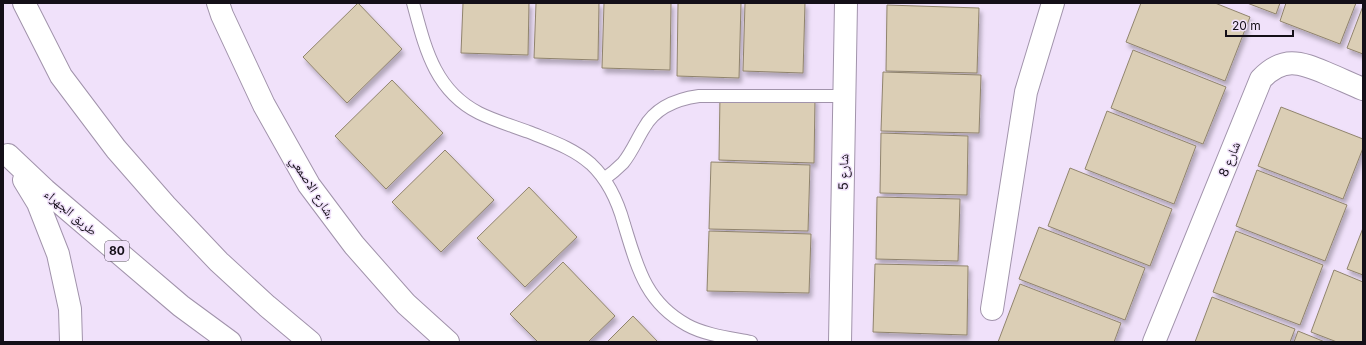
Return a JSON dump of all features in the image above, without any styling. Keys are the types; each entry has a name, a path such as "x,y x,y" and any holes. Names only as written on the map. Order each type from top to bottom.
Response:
{"main road":[{"path":"24,3 61,76 116,149 165,205 219,262 267,306 310,342"},
{"name":"شارع الاصمعي،","path":"218,3 222,15 264,105 309,185 354,246 406,304 448,342"},
{"name":"شارع 5","path":"840,342 846,3"},
{"path":"992,309 1026,92 1053,3"},
{"name":"شارع 8","path":"1154,342 1261,79 1268,71 1277,66 1287,63 1297,63 1307,65 1363,89"},
{"name":"80","path":"6,152 38,203 58,254 70,309 71,342"},
{"name":"طريق الجهراء","path":"6,152 45,190 181,306 230,342"}],"lane":[{"path":"413,3 423,40 431,62 443,82 459,99 478,112 559,144 576,153 591,165 604,179 614,194 637,266 648,290 666,311 688,326 713,334 751,342"},
{"path":"604,179 615,171 624,161 645,126 653,116 674,102 698,96 844,96"}],"building":[{"path":"358,3 402,49 347,103 303,57"},
{"path":"463,3 529,3 528,55 461,53"},
{"path":"536,3 599,3 598,60 534,58"},
{"path":"604,3 671,3 670,70 602,68"},
{"path":"678,3 741,3 739,78 677,76"},
{"path":"745,3 805,3 803,73 743,71"},
{"path":"1141,3 1215,3 1250,17 1225,81 1126,42"},
{"path":"1247,3 1280,3 1276,14"},
{"path":"1286,3 1356,3 1340,44 1280,21"},
{"path":"887,5 979,8 977,73 886,71"},
{"path":"1363,6 1363,54 1347,48"},
{"path":"1133,50 1226,87 1203,144 1111,108"},
{"path":"883,72 981,75 979,133 881,131"},
{"path":"392,80 443,133 386,189 335,136"},
{"path":"720,95 815,98 814,163 719,160"},
{"path":"1281,107 1363,139 1363,148 1343,199 1258,166"},
{"path":"1107,111 1196,146 1174,204 1085,169"},
{"path":"881,133 968,136 967,195 880,193"},
{"path":"445,150 494,200 441,252 392,202"},
{"path":"711,162 810,165 808,231 709,229"},
{"path":"1070,168 1172,209 1150,266 1048,226"},
{"path":"1257,170 1347,205 1325,261 1236,226"},
{"path":"529,187 577,237 525,287 477,238"},
{"path":"877,197 960,199 958,261 876,259"},
{"path":"1039,227 1145,268 1125,320 1019,279"},
{"path":"1363,228 1363,275 1347,269"},
{"path":"709,231 811,234 809,293 707,291"},
{"path":"1236,231 1323,265 1300,325 1213,292"},
{"path":"563,262 615,316 588,342 538,342 510,314"},
{"path":"875,264 968,266 967,335 873,332"},
{"path":"1334,270 1363,282 1363,342 1337,342 1311,332"},
{"path":"1020,284 1121,323 1114,342 998,342"},
{"path":"1212,297 1295,329 1290,342 1195,342"},
{"path":"633,316 658,342 607,342"},
{"path":"1298,331 1325,342 1294,342"}]}
